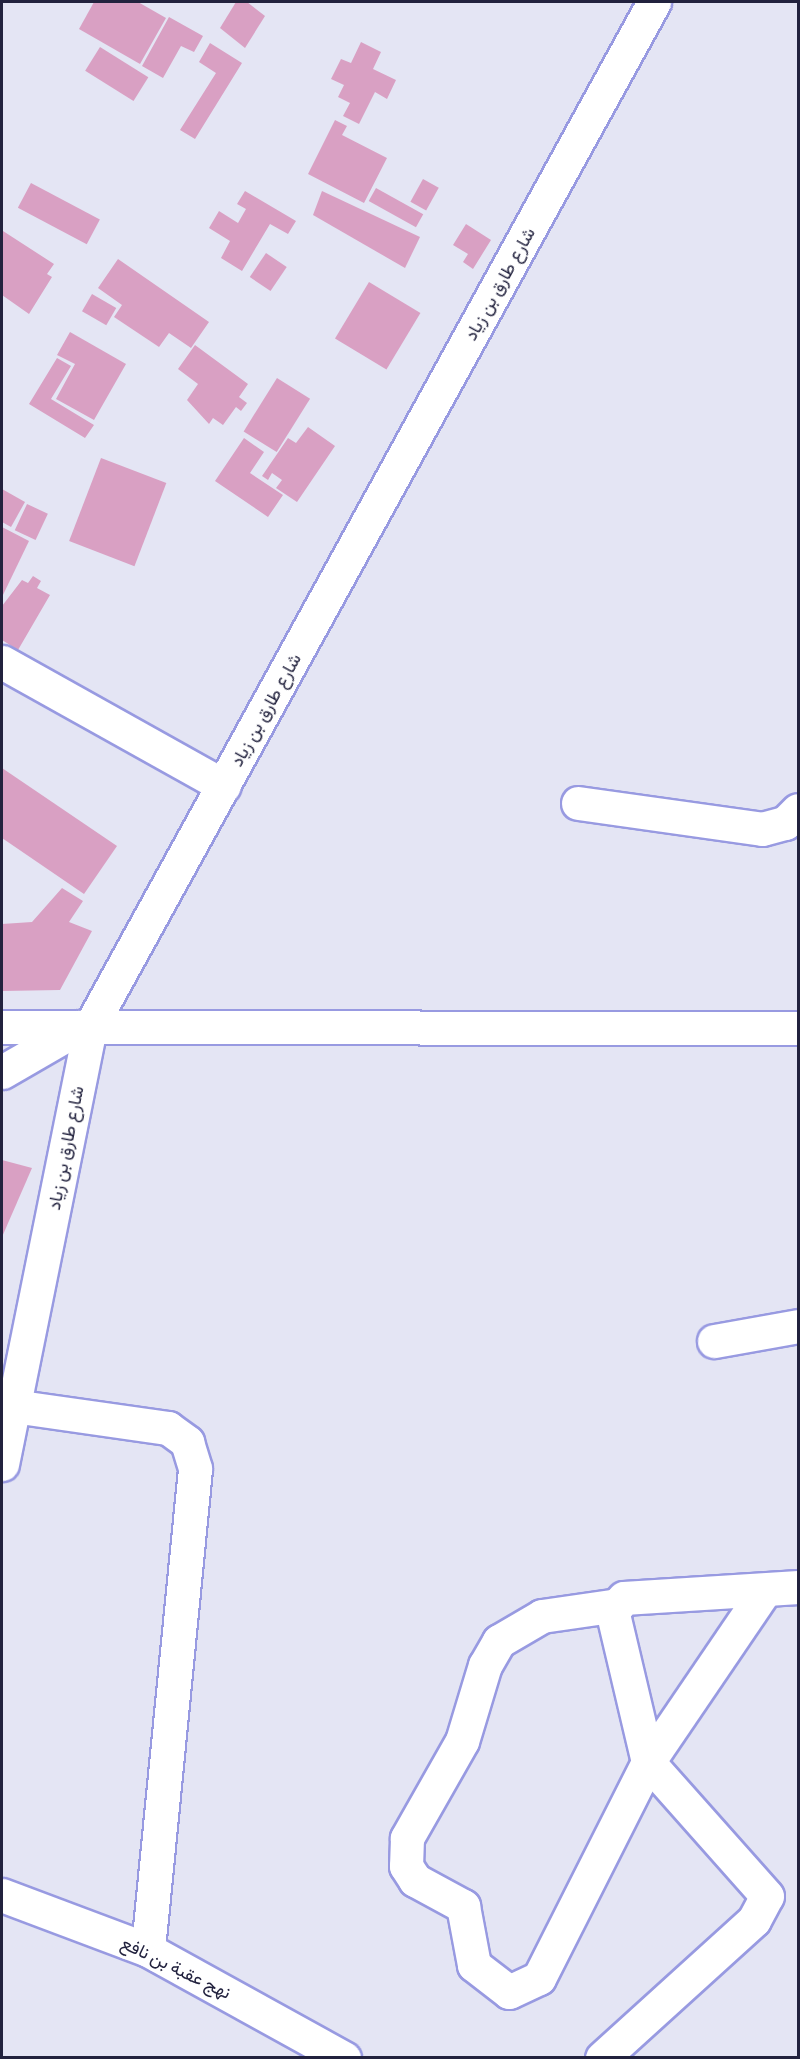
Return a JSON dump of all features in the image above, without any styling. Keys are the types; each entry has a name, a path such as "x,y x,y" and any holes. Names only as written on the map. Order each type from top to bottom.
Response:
{"street":[{"name":"شارع طارق بن زياد","path":"2,1464 85,1027 224,786 654,2"},
{"path":"2,662 224,786"},
{"path":"579,803 762,829 785,823 798,810"},
{"path":"2,1027 798,1028"},
{"path":"2,1072 85,1027"},
{"path":"714,1341 798,1326"},
{"path":"13,1406 168,1428 187,1442 195,1469 148,1950"},
{"path":"602,2058 754,1920 767,1896 648,1762 613,1627 612,1610 624,1598 764,1591 798,1587"},
{"path":"618,1605 542,1616 499,1641 485,1665 462,1741 406,1838 406,1866 415,1880 463,1906 467,1947 482,1976 509,1992 539,1978 648,1762 764,1591"},
{"name":"نهج عقبة بن نافع","path":"2,1895 148,1950 344,2058"}],"building":[{"path":"94,2 138,2 166,18 140,64 79,29"},
{"path":"236,2 247,2 265,16 245,48 220,28"},
{"path":"169,17 203,36 194,52 181,46 163,78 142,66"},
{"path":"361,42 381,52 373,69 396,80 387,99 375,92 359,124 343,116 350,103 338,97 344,85 331,79 341,59 351,63"},
{"path":"210,43 242,63 195,139 180,130 216,73 199,62"},
{"path":"100,47 148,77 134,101 85,71"},
{"path":"335,120 347,126 342,135 387,158 364,203 308,174"},
{"path":"423,179 439,188 426,210 410,202"},
{"path":"31,183 100,220 87,244 18,208"},
{"path":"376,188 423,214 416,227 369,201"},
{"path":"245,191 296,221 288,234 270,224 242,271 221,258 230,241 209,228 219,211 238,223 246,209 237,204"},
{"path":"322,191 420,237 405,268 313,215"},
{"path":"466,224 491,240 473,269 463,262 468,254 453,245"},
{"path":"3,231 54,264 47,274 52,277 29,314 2,295"},
{"path":"266,253 287,267 271,291 250,277"},
{"path":"118,259 209,322 191,348 169,333 159,347 114,317 122,305 98,288"},
{"path":"369,282 420,313 386,369 335,339"},
{"path":"92,294 116,308 106,325 82,311"},
{"path":"70,332 126,364 94,420 56,399 75,364 57,355"},
{"path":"195,345 248,384 239,397 247,403 241,411 236,407 223,425 213,418 209,424 187,400 198,384 178,369"},
{"path":"57,358 71,366 51,399 94,425 85,438 29,404"},
{"path":"277,378 310,399 277,452 244,431"},
{"path":"308,427 335,446 297,502 276,488 282,480 272,473 268,480 262,476 288,438 296,443"},
{"path":"244,438 264,452 250,473 283,495 268,517 215,481"},
{"path":"101,458 166,483 134,566 69,541"},
{"path":"2,489 25,502 11,527 2,522"},
{"path":"27,504 48,514 36,540 15,530"},
{"path":"2,527 29,541 2,597"},
{"path":"33,576 41,581 37,588 50,595 18,650 2,640 2,606 22,580 28,583"},
{"path":"2,768 117,846 84,894 2,838"},
{"path":"62,888 83,901 69,922 92,931 60,990 2,991 2,924 32,922"},
{"path":"2,1160 32,1168 2,1237"}]}
